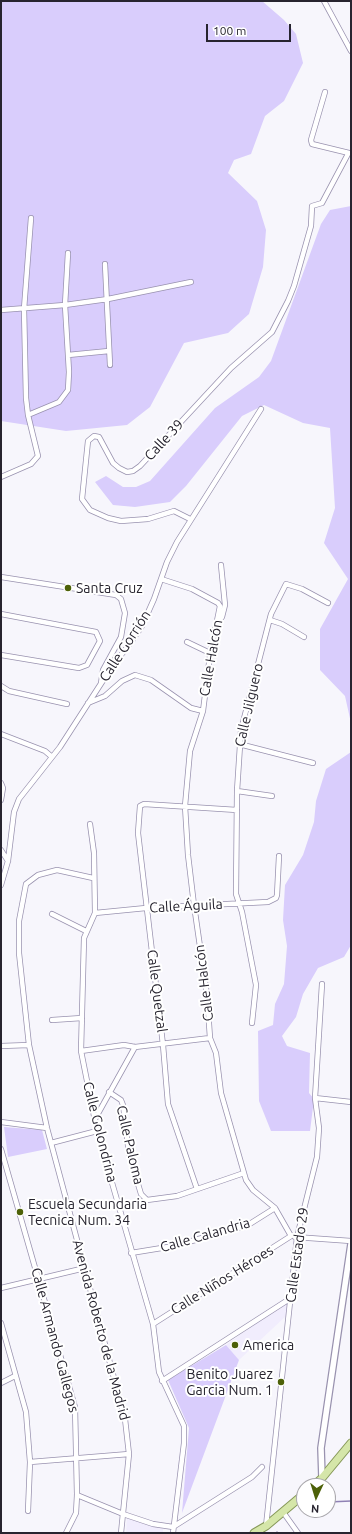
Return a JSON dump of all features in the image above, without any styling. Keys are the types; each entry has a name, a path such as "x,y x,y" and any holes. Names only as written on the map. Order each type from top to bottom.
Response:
{"main road":[{"path":"322,1478 351,1443"},
{"path":"254,1533 266,1526 296,1501"}],"street":[{"path":"324,1 351,51"},
{"path":"325,92 311,140 312,144 349,153"},
{"name":"Calle 39","path":"190,519 174,511 148,519 121,521 108,518 90,510 82,499 88,441 94,436 99,437 113,463 127,472 133,471 140,466 231,368 255,349 272,332 294,286 311,226 312,206 322,204 349,153"},
{"path":"1,477 31,464 38,456 28,415 24,309 31,218"},
{"path":"28,415 59,402 68,390 69,372 65,305 68,254"},
{"path":"105,264 108,299 110,366"},
{"path":"1,310 65,305 108,299 191,282"},
{"path":"68,355 109,351"},
{"name":"Calle Gorrión","path":"1,885 8,861 14,812 19,799 52,757 101,683 142,626 152,604 167,562 190,519 261,409"},
{"path":"217,623 222,617 225,605 221,565"},
{"path":"1,577 116,595 122,599 125,613 121,637 103,670 101,683"},
{"name":"Calle Halcón","path":"161,579 192,589 218,603 220,606 210,653 203,711 190,751 186,806 187,839 194,905 207,995 210,1038 216,1053 221,1093 244,1173 248,1184 275,1208 291,1236"},
{"name":"Calle Jilguero","path":"252,1024 256,985 242,912 236,894 239,744 247,703 270,620 286,584 302,589 328,604"},
{"path":"1,614 96,632 100,641 87,665 76,669 1,655"},
{"path":"270,620 282,624 304,637"},
{"path":"187,642 210,653"},
{"name":"Calle Halcón","path":"88,703 105,696 122,681 135,675 151,680 191,708 203,711"},
{"path":"1,686 9,691 67,704"},
{"path":"1,734 45,751 52,757"},
{"path":"239,744 313,763"},
{"path":"1,783 3,788 1,800"},
{"path":"237,791 272,796"},
{"name":"Calle Quetzal","path":"186,806 142,804 140,806 138,833 163,1044 168,1104 197,1189"},
{"path":"186,806 237,810"},
{"path":"90,824 94,853 93,878 96,913"},
{"path":"1,850 8,861"},
{"name":"Calle Águila","path":"96,913 146,908 268,902 276,898 279,856"},
{"name":"Avenida Roberto de la Madrid","path":"93,878 57,870 38,875 26,884 18,930 29,1046 47,1128 125,1419 128,1454 121,1533"},
{"name":"Calle Golondrina","path":"96,913 86,931 81,1051 97,1131 131,1253 153,1324 156,1358 162,1381 185,1430 173,1533"},
{"path":"52,914 86,931"},
{"name":"Calle Estado 29","path":"266,1526 280,1384 297,1237 317,1157 319,1128 315,1098 322,984"},
{"path":"52,1020 82,1018"},
{"path":"81,1051 124,1045 134,1048 210,1038"},
{"path":"1,1046 29,1046"},
{"path":"95,1119 134,1048"},
{"name":"Calle Paloma","path":"109,1092 121,1100 123,1105 129,1154 141,1194 147,1200 178,1196 197,1189"},
{"path":"315,1098 351,1102"},
{"path":"1,1122 47,1128"},
{"path":"51,1143 97,1131"},
{"name":"Calle Armando Gallegos","path":"1,1149 75,1407 78,1495 76,1513 66,1533"},
{"path":"197,1189 244,1173"},
{"name":"Calle Calandria","path":"131,1253 174,1246 248,1225 275,1208"},
{"path":"291,1236 351,1241"},
{"name":"Calle Niños Héroes","path":"153,1324 291,1236"},
{"path":"322,1478 322,1444 351,1244"},
{"path":"1,1288 85,1268"},
{"path":"162,1381 291,1298"},
{"path":"1,1323 26,1412 30,1462 28,1511"},
{"path":"1,1383 15,1376"},
{"path":"30,1462 128,1454"},
{"path":"78,1495 123,1514 154,1524 173,1527 252,1477 262,1467"},
{"path":"283,1512 298,1533"}],"shaded area":[{"path":"1,1 262,1 284,20 296,34 303,63 284,101 265,116 251,154 234,160 228,173 257,201 266,230 263,267 249,314 228,333 184,343 150,407 127,425 66,431 1,421"},
{"path":"351,206 351,723 345,696 320,670 320,629 348,579 324,543 335,508 330,428 303,423 264,405 242,416 186,486 170,502 135,507 113,505 95,482 106,476 123,487 136,487 150,481 215,408 259,377 271,361 321,224 330,210"},
{"path":"351,752 351,945 344,957 318,968 303,994 296,1017 282,1036 287,1046 310,1053 309,1093 314,1099 310,1131 271,1131 259,1101 258,1031 273,1025 275,1004 284,984 287,946 283,920 285,885 303,855 314,822 316,801 326,769"},
{"path":"4,1127 42,1130 47,1149 8,1157"},
{"path":"292,1297 286,1316 239,1360 226,1345"},
{"path":"226,1345 239,1360 182,1513 189,1428 168,1380"},
{"path":"127,1516 163,1529 163,1533 126,1533"}],"waterway":[{"path":"336,1502 351,1501"}],"place":[{"name":"Santa Cruz","path":"68,588"},
{"name":"Escuela Secundaria Tecnica Num. 34","path":"20,1212"},
{"name":"America","path":"235,1345"},
{"name":"Benito Juarez Garcia Num. 1","path":"281,1382"}]}
